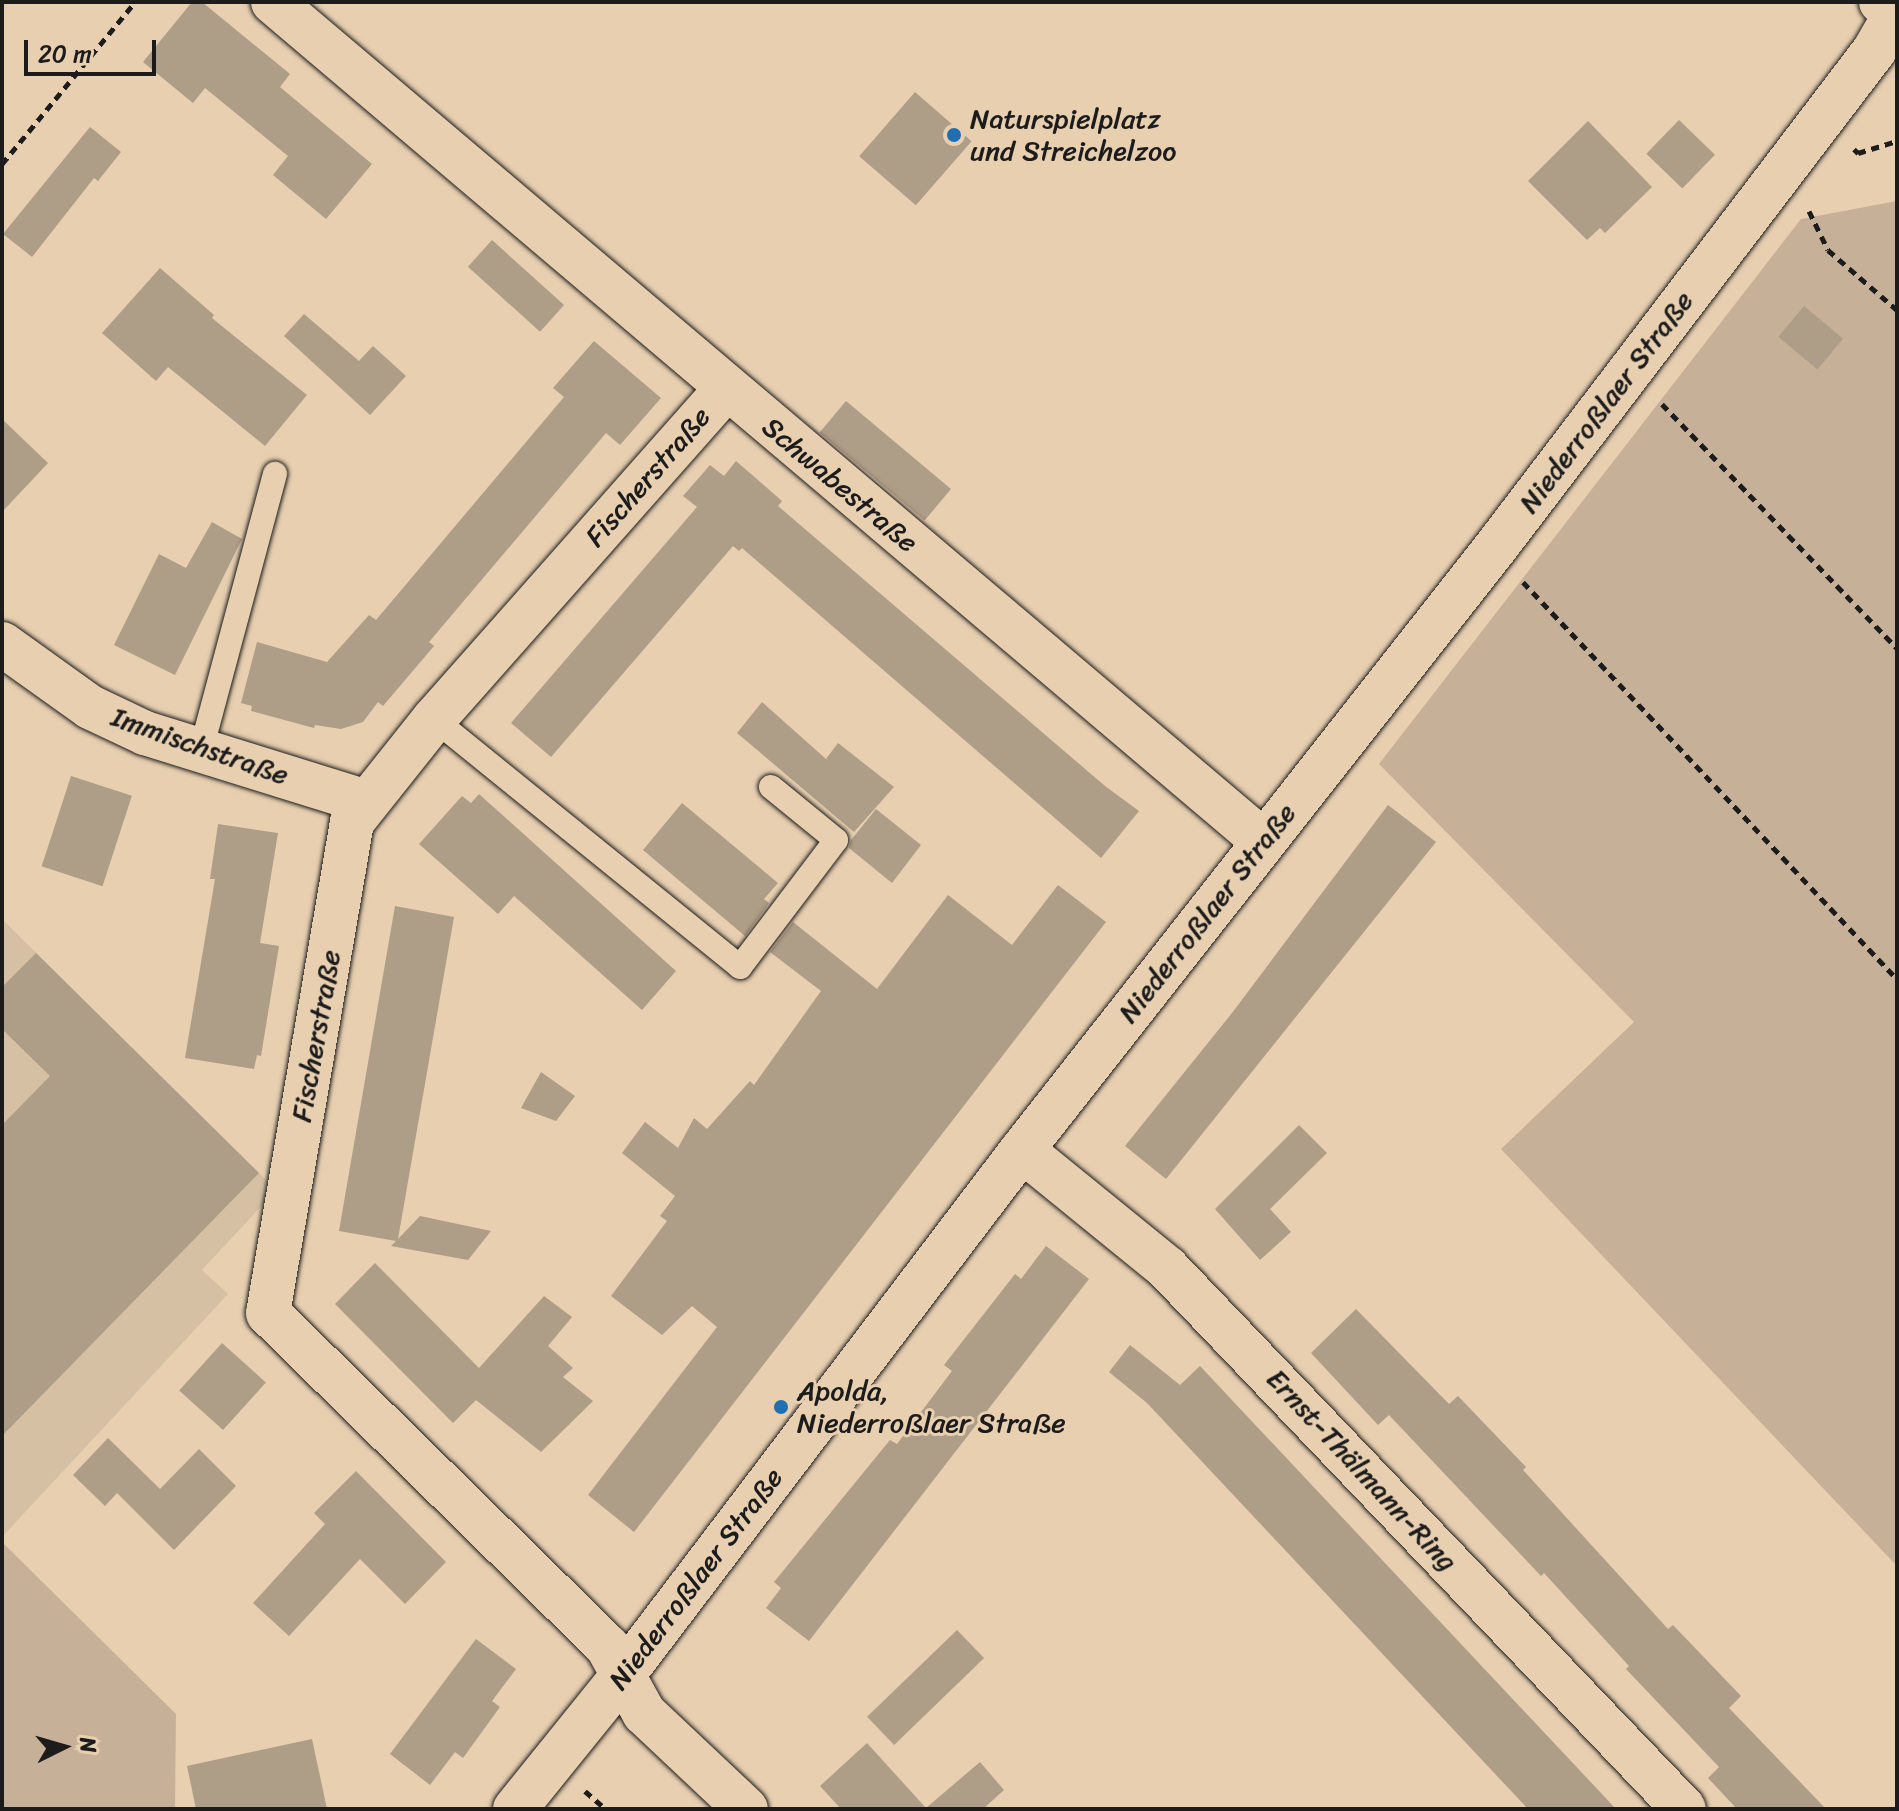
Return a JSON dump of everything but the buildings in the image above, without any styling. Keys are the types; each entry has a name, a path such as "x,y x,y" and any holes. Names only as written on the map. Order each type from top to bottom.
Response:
{"street":[{"name":"Schwabestraße","path":"273,2 1263,841"},
{"name":"Niederroßlaer Straße","path":"515,1809 623,1675 1022,1150 1496,547 1874,51 1893,11"},
{"name":"Fischerstraße","path":"623,1675 607,1646 268,1313 352,822 434,719 726,389"},
{"name":"Immischstraße","path":"2,644 90,707 145,733 367,802"},
{"name":"Ernst-Thälmann-Ring","path":"1022,1150 1167,1268 1684,1809"},
{"path":"623,1675 644,1713 746,1809"}],"lane":[{"path":"201,750 275,474"},
{"path":"434,719 740,967 836,840 771,787"}],"path":[{"path":"2,164 135,2"},
{"path":"1784,168 1828,250 1897,310"},
{"path":"1627,373 1660,402 1897,648"},
{"path":"1496,547 1522,581 1897,979"},
{"path":"578,1786 606,1809"}],"shaded area":[{"path":"1897,201 1897,1566 1501,1149 1634,1022 1379,764 1801,219"},
{"path":"2,919 271,1185 268,1199 202,1270 228,1294 2,1537"},
{"path":"2,1542 176,1714 175,1809 2,1809"}],"place":[{"name":"Naturspielplatz und Streichelzoo","path":"954,135"},
{"name":"Apolda, Niederroßlaer Straße","path":"781,1407"}]}
